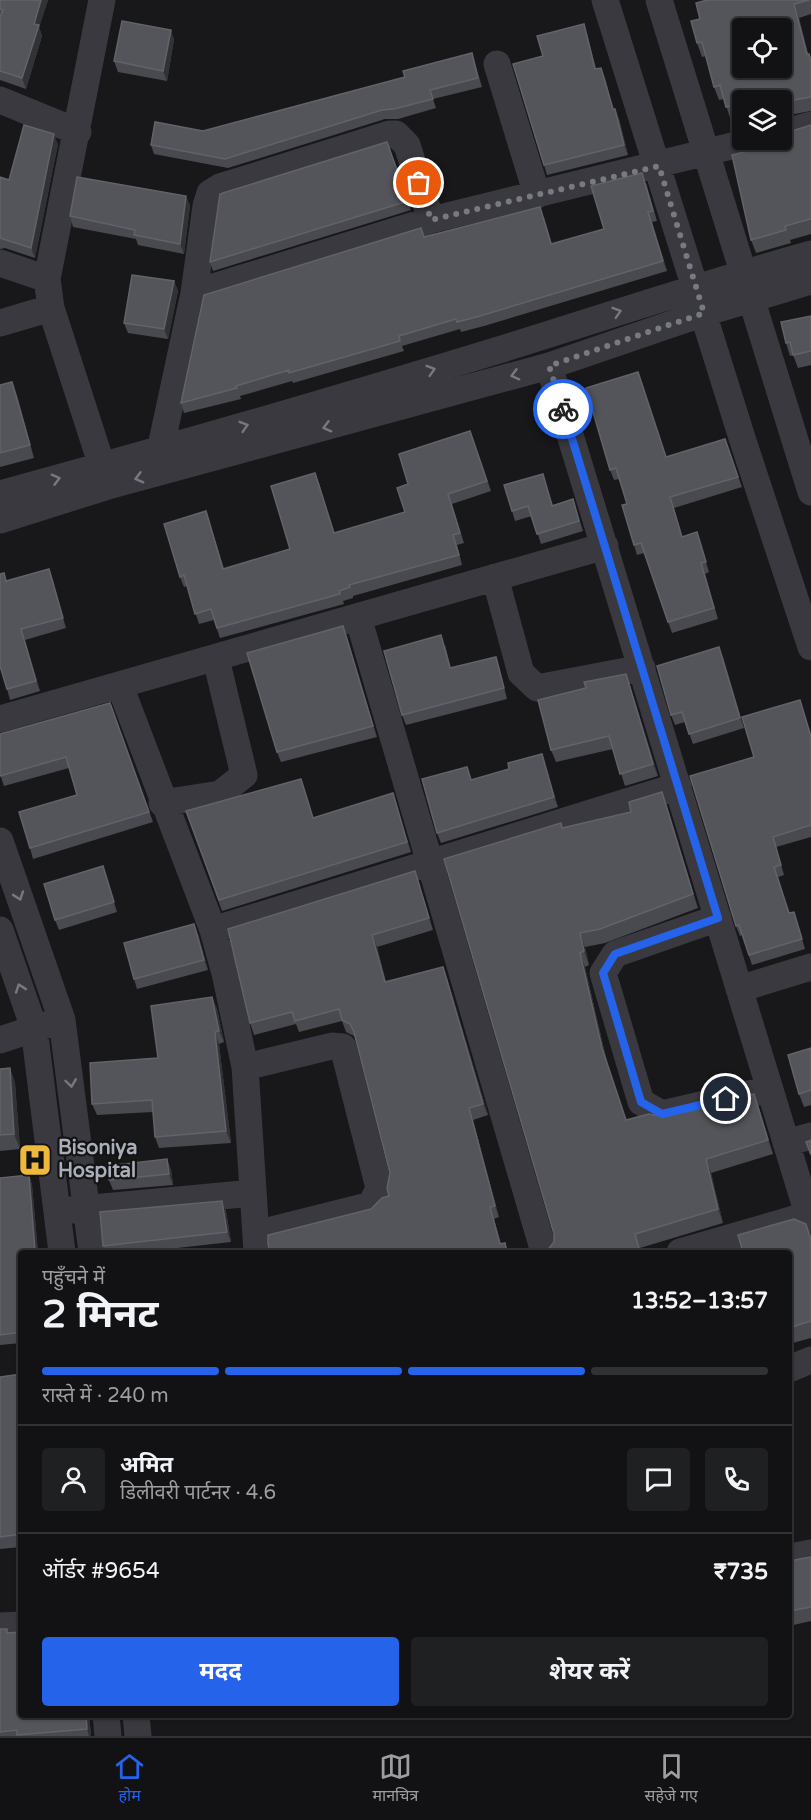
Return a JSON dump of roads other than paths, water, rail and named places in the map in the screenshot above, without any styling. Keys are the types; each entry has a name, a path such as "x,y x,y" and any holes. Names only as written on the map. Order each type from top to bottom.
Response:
{"street":[{"path":"102,0 78,132 47,279 51,308 102,466"},
{"path":"605,0 659,166 694,287 743,441 811,647"},
{"path":"660,0 811,492"},
{"path":"497,64 537,195"},
{"path":"0,100 78,132"},
{"path":"792,130 811,125"},
{"path":"160,451 194,293 206,206 210,193 220,187 396,134 407,145 431,220"},
{"path":"194,293 431,220 732,146"},
{"path":"0,494 160,451 502,349 694,287 811,254"},
{"path":"0,263 47,279"},
{"path":"0,520 108,486 549,366 704,313 811,281"},
{"path":"0,323 51,308"},
{"path":"549,366 770,1089 799,1140 810,1220 688,1250"},
{"path":"0,720 605,546"},
{"path":"495,577 521,673 537,688 642,668"},
{"path":"358,617 543,1250"},
{"path":"162,803 220,794 244,775 216,658"},
{"path":"120,686 162,803 213,930 225,973 245,1067 256,1243 371,1205 379,1188 343,1047 332,1046 245,1067"},
{"path":"213,930 678,786"},
{"path":"0,841 62,1020 92,1250"},
{"path":"718,918 615,954 603,973 641,1102 662,1114 770,1089"},
{"path":"0,930 34,1028 62,1250"},
{"path":"740,989 811,967"},
{"path":"0,1040 62,1020"},
{"path":"58,1210 253,1193"},
{"path":"792,1368 811,1360"},
{"path":"792,1556 811,1553"},
{"path":"0,1626 18,1625"},
{"path":"106,1718 108,1736"},
{"path":"136,1718 138,1736"}],"place":[{"name":"Bisoniya Hospital","path":"35,1160"}]}
